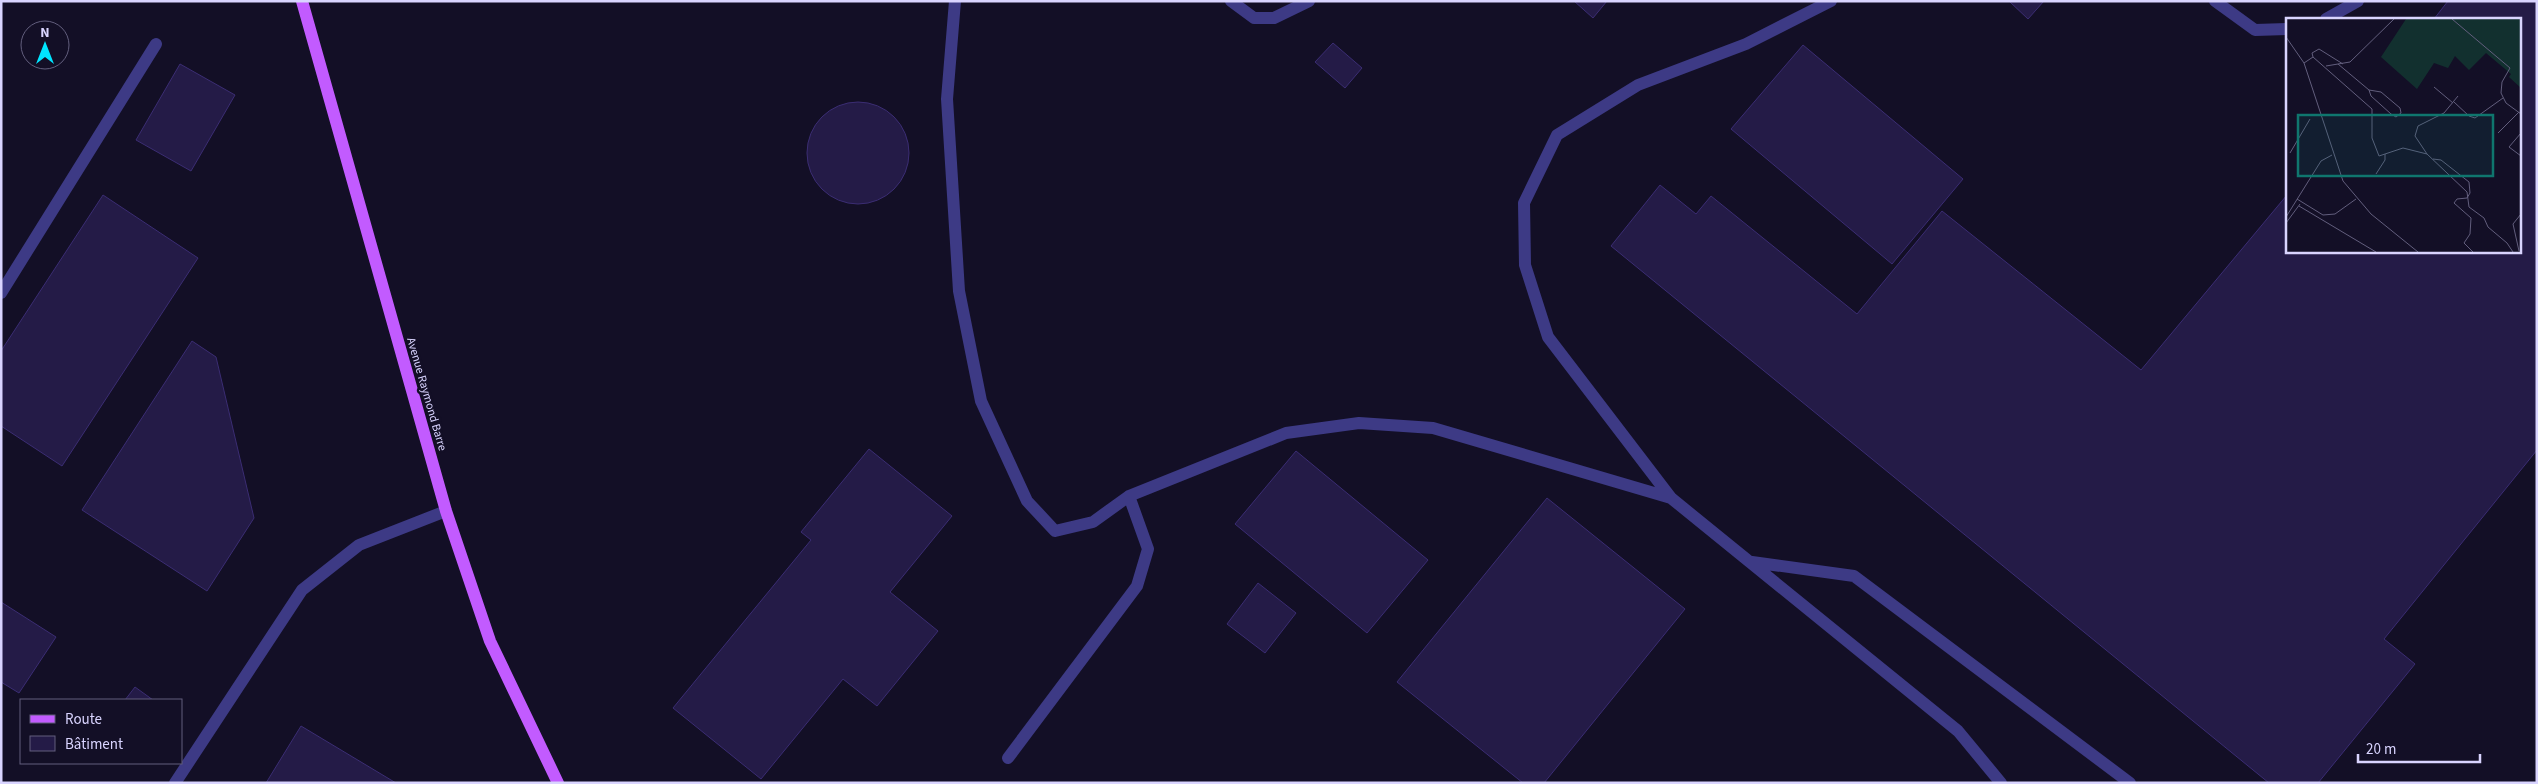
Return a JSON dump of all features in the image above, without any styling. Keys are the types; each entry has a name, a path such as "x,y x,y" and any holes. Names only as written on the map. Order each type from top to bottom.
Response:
{"main road":[{"name":"Avenue Raymond Barre","path":"302,1 446,511 490,641 558,783"}],"lane":[{"path":"955,1 947,99 959,281 981,401 1027,501 1055,531 1093,522 1129,496 1286,433 1359,423 1433,428 1672,498"},
{"path":"1231,1 1254,18 1274,18 1308,1"},
{"path":"1831,1 1746,44 1638,85 1557,136 1524,202 1525,265 1548,337 1672,498 1958,731 2001,783"},
{"path":"2215,1 2255,30 2286,30"},
{"path":"2328,18 2358,1"},
{"path":"1,293 156,44"},
{"path":"1008,758 1137,586 1148,548 1129,496"},
{"path":"175,783 302,590 359,545 446,511"},
{"path":"1751,562 1854,576 2130,783"}],"building":[{"path":"1574,1 1607,1 1593,18"},
{"path":"2009,1 2044,1 2028,19"},
{"path":"2448,1 2537,1 2537,450 2384,639 2415,664 2318,783 2269,783 1611,246 1660,185 1696,214 1711,196 1857,314 1942,211 2141,370 2286,196 2286,252 2520,252 2520,18 2435,18"},
{"path":"1333,43 1362,68 1345,88 1315,62"},
{"path":"1803,45 1963,179 1892,264 1731,129"},
{"path":"180,64 235,95 191,171 136,140"},
{"path":"858,102 878,105 887,110 901,124 906,133 909,153 906,173 901,182 887,196 878,201 858,204 838,201 829,196 815,182 810,173 807,153 810,133 815,124 829,110 838,105"},
{"path":"103,195 198,258 62,466 1,426 1,351"},
{"path":"192,341 216,357 254,518 207,591 82,510"},
{"path":"869,449 952,516 890,592 938,631 877,706 843,679 761,779 673,708 811,540 801,532"},
{"path":"1296,451 1428,560 1367,633 1235,524"},
{"path":"1547,498 1685,609 1544,783 1523,783 1397,682"},
{"path":"1258,583 1296,613 1265,653 1227,624"},
{"path":"1,602 56,637 19,693 1,682"},
{"path":"135,687 152,699 126,699"},
{"path":"301,726 396,783 266,783"}]}
